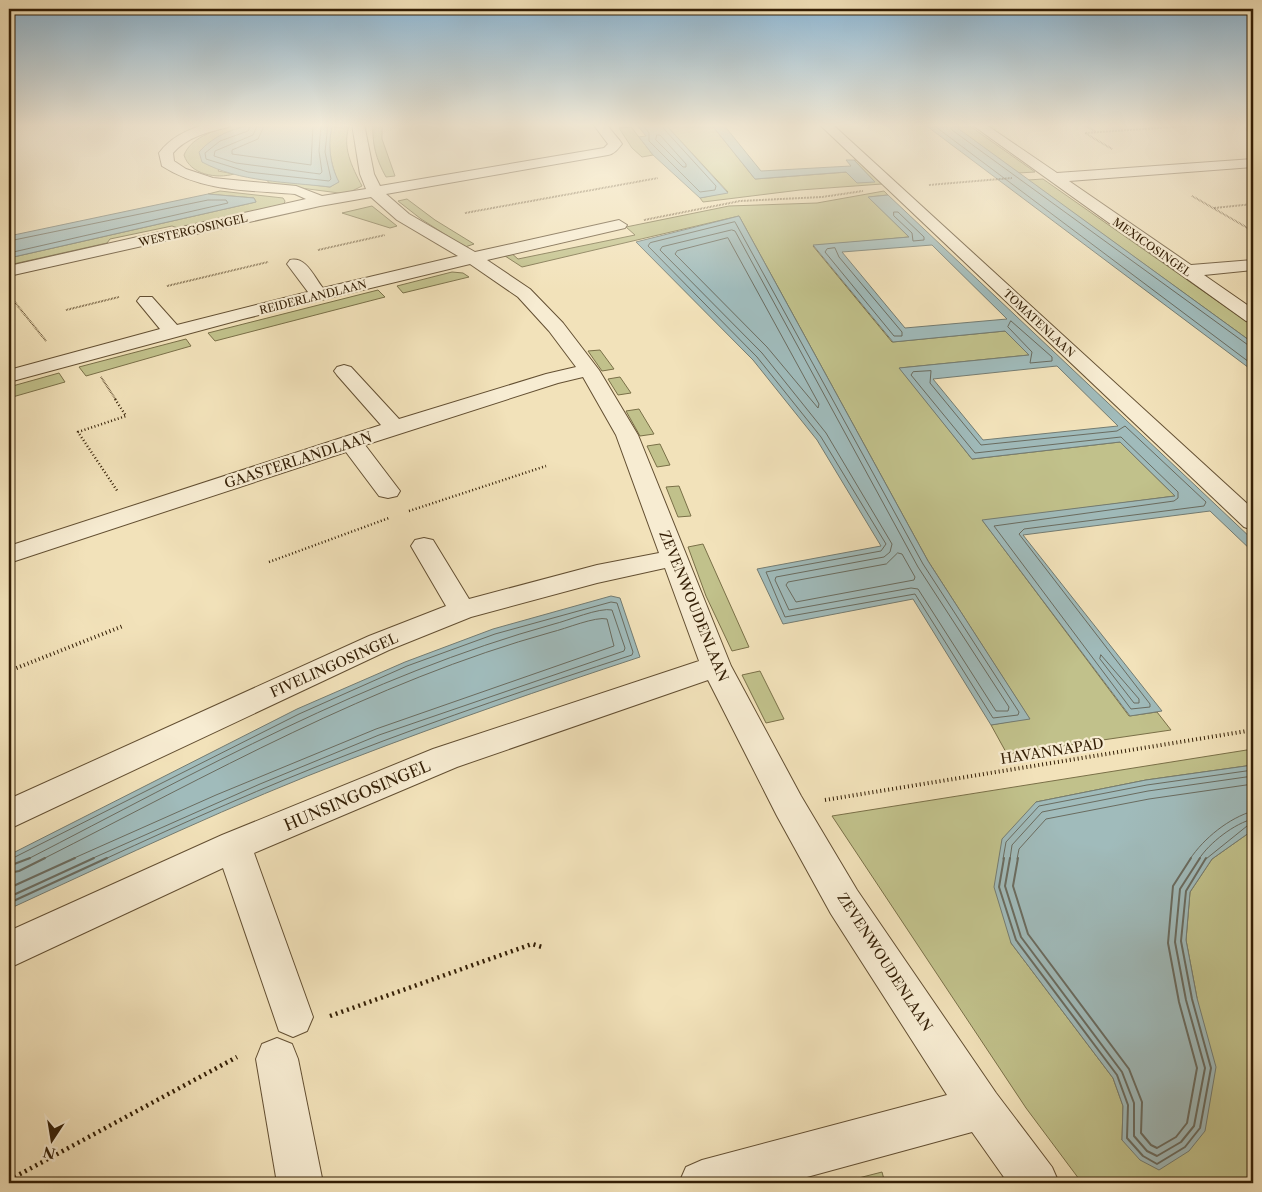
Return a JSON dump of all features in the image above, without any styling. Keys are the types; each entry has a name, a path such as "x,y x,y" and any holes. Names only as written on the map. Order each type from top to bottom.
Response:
{"street":[{"path":"202,180 296,190 320,201"},
{"name":"ZEVENWOUDENLAAN","path":"370,180 375,192 403,217 473,258 524,293 556,327 589,370 628,435 716,666 789,806 844,902 981,1108 1036,1183"},
{"name":"WESTERGOSINGEL","path":"9,271 320,201 445,180"},
{"name":"TOMATENLAAN","path":"885,180 1253,522"},
{"name":"MEXICOSINGEL","path":"1056,180 1253,317"},
{"name":"REIDERLANDLAAN","path":"9,376 319,295 619,225"},
{"path":"296,264 319,295"},
{"path":"1187,271 1253,265"},
{"path":"152,294 173,332"},
{"name":"GAASTERLANDLAAN","path":"9,555 351,442 552,378 589,370"},
{"path":"344,371 395,428"},
{"path":"351,442 388,491"},
{"path":"424,546 462,610"},
{"name":"FIVELINGOSINGEL","path":"9,815 379,643 462,610 597,574 674,558"},
{"name":"HUNSINGOSINGEL","path":"9,950 234,846 444,758 716,666"},
{"path":"234,846 293,1017"},
{"path":"259,1057 300,1183"},
{"path":"702,1183 981,1108"}],"path":[{"path":"465,214 649,180"},
{"path":"619,225 740,200 822,197 894,188 988,180"},
{"path":"1192,196 1253,231"},
{"path":"1214,208 1253,204"},
{"path":"317,250 420,227"},
{"path":"152,294 271,261"},
{"path":"9,295 77,381 99,375 126,416 78,432 132,513"},
{"path":"66,310 121,297"},
{"path":"9,671 123,626"},
{"name":"HAVANNAPAD","path":"855,794 1253,730"},
{"path":"293,1017 317,1020 532,944 542,947"},
{"path":"9,1180 259,1057"}],"green space":[{"path":"267,180 330,187 338,182 337,180 359,180 362,186 350,192 339,193 270,184"},
{"path":"717,180 878,180 882,184 800,190 703,202 700,198 728,192"},
{"path":"1028,180 1044,180 1253,326 1253,343"},
{"path":"220,191 283,198 285,201 284,204 178,228 172,226 110,239 107,243 9,265 9,258 256,202 254,198 208,194"},
{"path":"884,191 888,195 869,197 909,237 813,246 892,342 1005,331 1029,355 900,368 972,459 1120,442 1175,496 983,521 1129,716 1157,712 1171,730 1007,754 991,725 1029,718 928,561 739,216 522,267 502,254 510,252 518,259 635,235 626,227 729,206 817,203"},
{"path":"407,199 435,220 474,244 465,247 421,219 398,201"},
{"path":"372,206 397,226 390,228 342,213"},
{"path":"452,272 463,273 469,277 403,293 397,286"},
{"path":"378,290 385,297 215,341 208,333"},
{"path":"186,339 191,346 86,376 79,367"},
{"path":"600,350 614,369 602,371 588,351"},
{"path":"59,373 65,382 9,398 9,387"},
{"path":"620,377 631,393 618,395 608,379"},
{"path":"639,409 654,434 640,436 626,411"},
{"path":"660,444 670,465 657,467 647,446"},
{"path":"679,486 691,516 678,517 666,487"},
{"path":"703,544 749,647 732,651 706,596 688,547"},
{"path":"760,671 784,719 766,723 742,675"},
{"path":"1253,749 1253,765 1146,780 1036,802 1011,943 1113,1078 1123,1106 1122,1140 1197,998 1186,940 1190,892 1212,859 1253,830 1253,1183 1082,1183 1026,1108 832,816"},
{"path":"882,1172 885,1183 839,1183"}],"water":[{"path":"262,180 338,180 339,182 330,187"},
{"path":"680,180 716,180 728,193 700,198"},
{"path":"854,180 873,180 875,182 857,183"},
{"path":"998,180 1028,180 1253,343 1253,371"},
{"path":"208,194 254,198 256,202 9,258 9,236"},
{"path":"888,195 1253,540 1253,552 1210,511 1023,535 1162,711 1130,716 982,520 1175,496 1120,442 972,459 899,368 1029,355 1005,331 893,342 813,245 909,237 868,197","holes":["932,245 1007,319 905,328 842,252","1057,366 1118,426 983,440 933,379"]},
{"path":"739,216 928,561 1030,719 991,725 913,599 783,624 757,569 881,546 817,440 753,360 636,242"},
{"path":"611,596 620,598 640,657 459,719 308,776 179,831 9,909 9,855 297,709 405,662 493,629"},
{"path":"1253,765 1253,830 1212,859 1190,892 1186,940 1197,998 1216,1067 1205,1131 1189,1151 1159,1170 1140,1160 1122,1140 1123,1106 1113,1078 1011,943 994,887 1002,839 1036,802 1146,780"}]}
